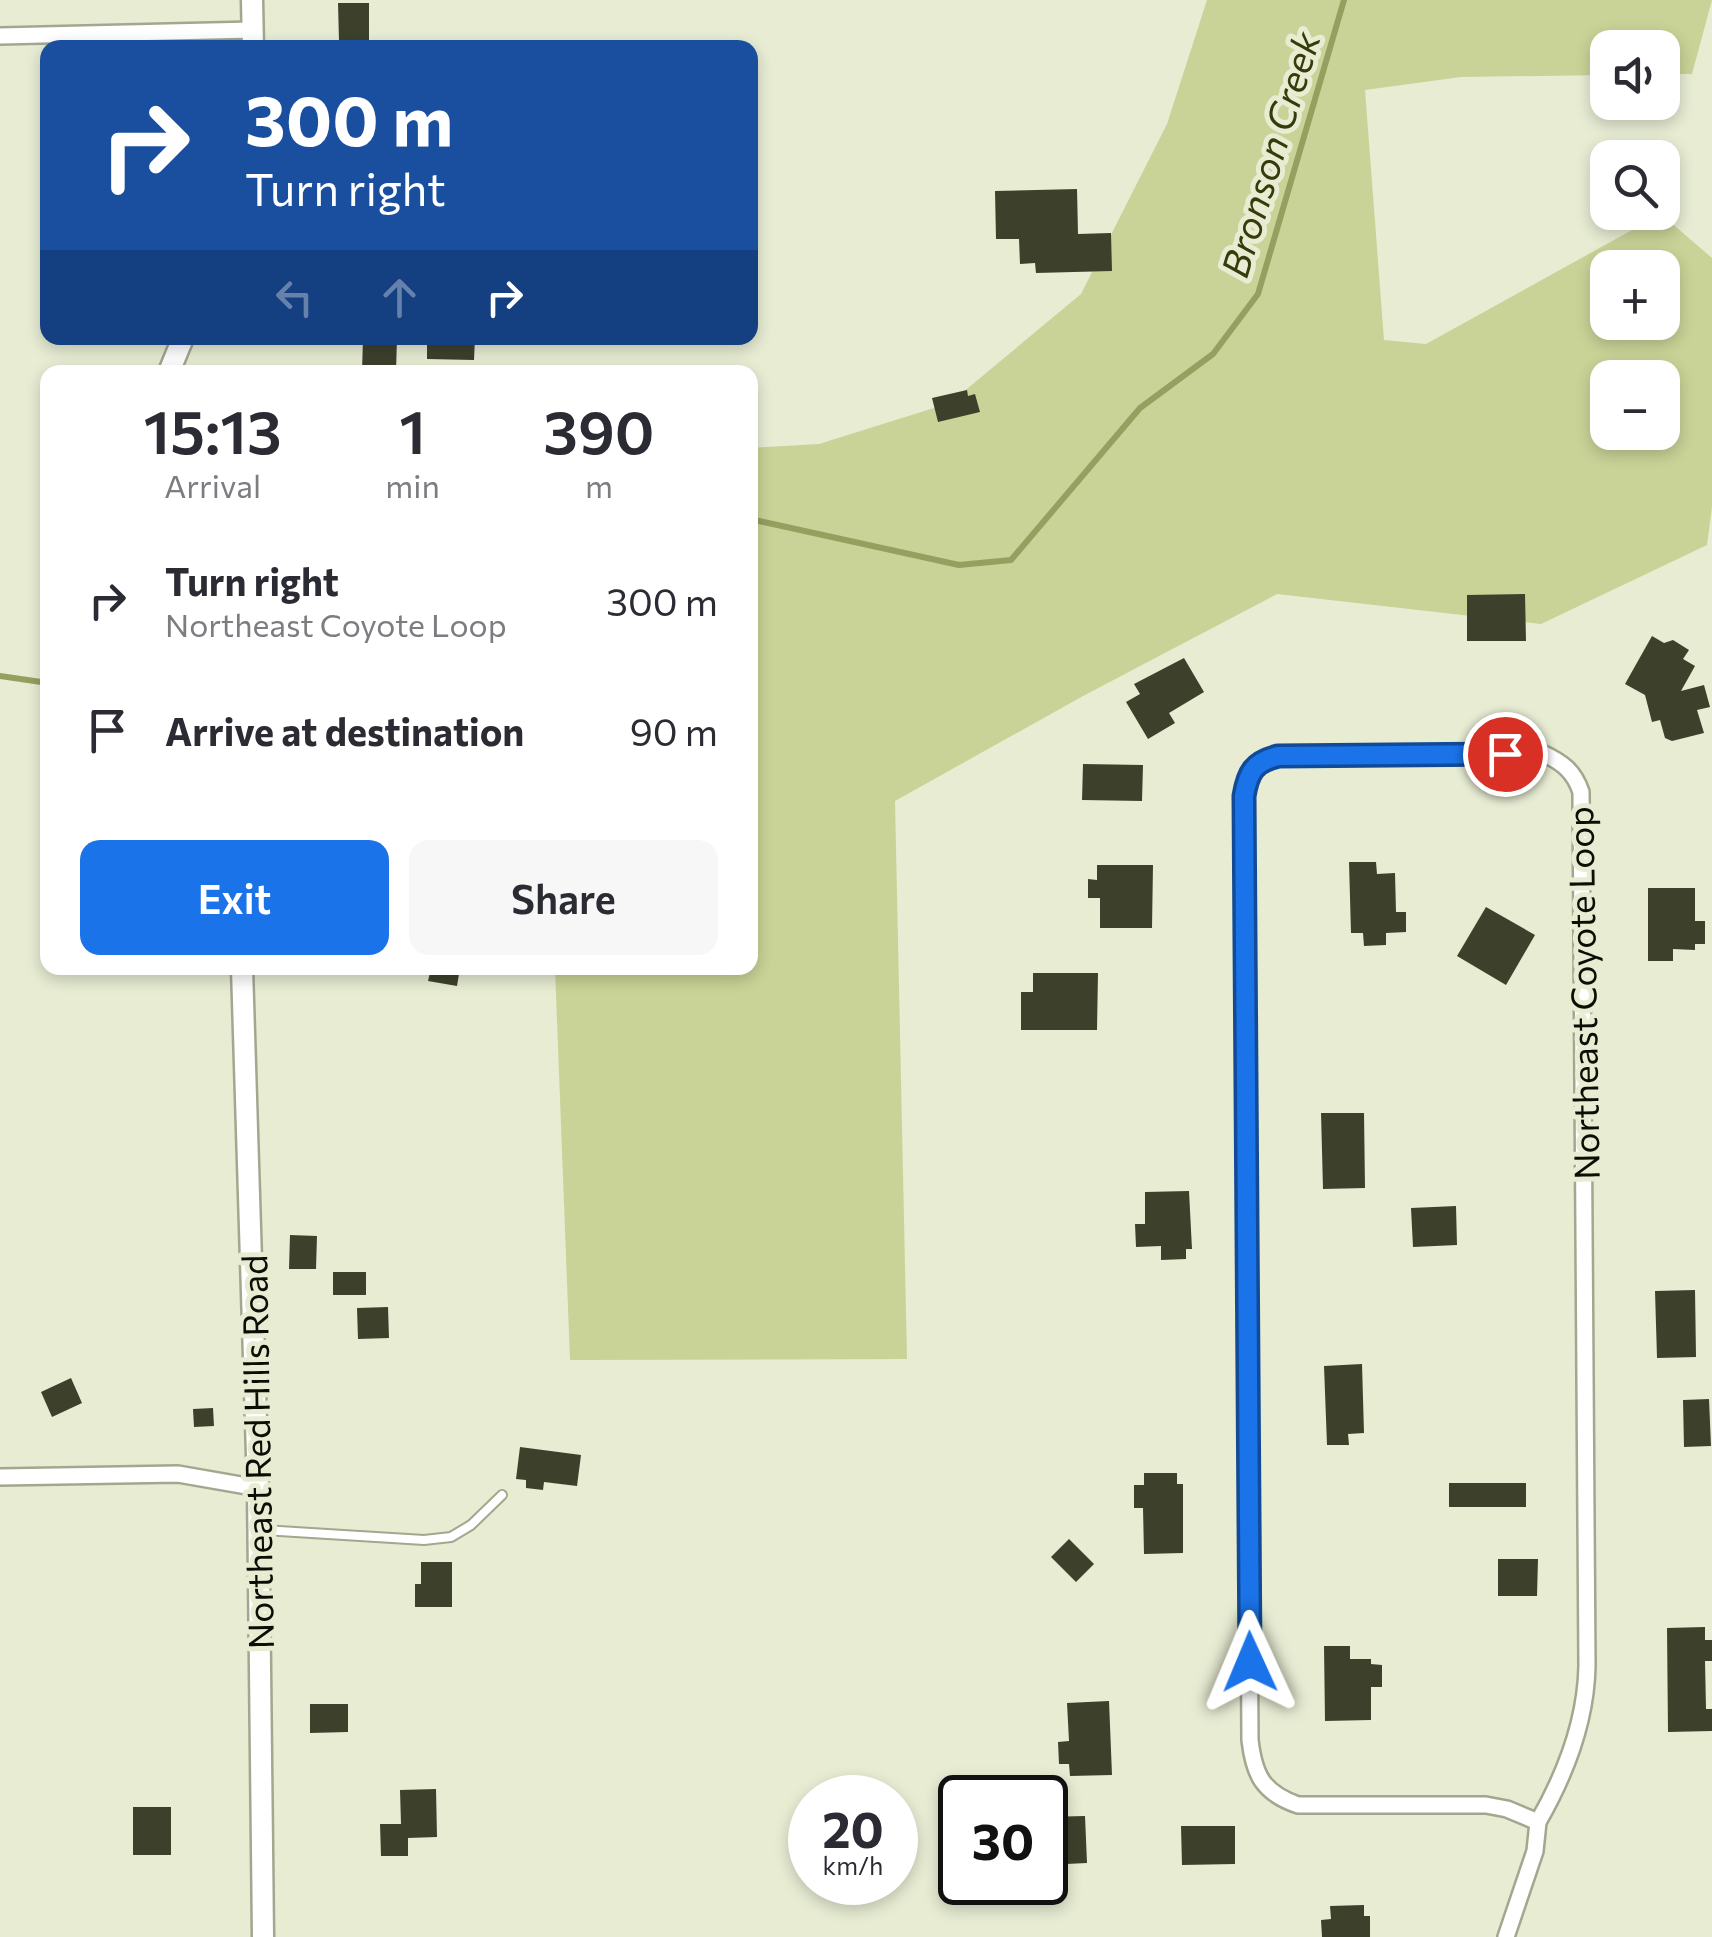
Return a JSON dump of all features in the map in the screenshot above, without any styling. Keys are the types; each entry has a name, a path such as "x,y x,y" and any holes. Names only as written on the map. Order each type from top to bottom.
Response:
{"street":[{"path":"0,36 253,39 252,0"},
{"name":"Northeast Coyote Loop","path":"1506,1937 1535,1851 1538,1822 1556,1791 1578,1726 1587,1681 1581,792 1566,766 1542,754 1278,756 1261,760 1252,767 1244,796 1253,1765 1260,1782 1270,1792 1298,1805 1486,1805 1538,1822"},
{"name":"Northeast Red Hills Road","path":"242,975 258,1488 263,1937"},
{"path":"0,1477 178,1474 258,1488"}],"lane":[{"path":"258,1530 424,1540 451,1537 502,1495"}],"green space":[{"path":"1207,0 1712,0 1692,74 1680,74 1680,30 1590,30 1590,75 1461,77 1365,90 1384,340 1426,344 1590,253 1590,340 1680,340 1680,250 1596,250 1632,230 1680,230 1712,258 1712,507 1707,545 1541,624 1277,594 895,801 907,1359 570,1360 555,975 758,975 758,448 819,444 950,403 1081,294 1167,124"}],"building":[{"path":"338,3 369,3 369,40 339,40"},
{"path":"1077,189 1078,234 1111,233 1112,271 1036,273 1035,263 1020,264 1019,239 996,239 995,191"},
{"path":"363,345 397,345 396,365 362,365"},
{"path":"427,345 475,345 474,360 427,359"},
{"path":"967,390 968,396 975,394 980,412 938,422 932,398"},
{"path":"1525,594 1526,641 1467,641 1467,595"},
{"path":"1652,636 1664,643 1673,640 1689,650 1683,659 1695,666 1681,691 1704,685 1710,707 1697,710 1704,733 1672,741 1665,738 1660,720 1652,722 1645,695 1625,684"},
{"path":"1184,658 1204,692 1169,713 1175,723 1148,739 1126,702 1140,694 1134,684"},
{"path":"1083,764 1143,765 1142,801 1082,800"},
{"path":"1349,862 1376,862 1377,874 1395,873 1396,912 1406,912 1406,932 1386,933 1386,945 1364,946 1363,933 1351,933"},
{"path":"1097,865 1153,865 1152,928 1100,928 1100,898 1088,898 1088,879 1097,880"},
{"path":"1648,888 1695,888 1695,921 1705,921 1705,944 1695,944 1695,950 1673,949 1673,961 1648,961"},
{"path":"1486,907 1535,935 1506,985 1457,956"},
{"path":"1033,973 1098,973 1097,1030 1021,1030 1021,992 1033,992"},
{"path":"429,975 459,975 457,986 428,981"},
{"path":"1321,1113 1364,1113 1365,1188 1323,1189"},
{"path":"1189,1191 1192,1249 1186,1249 1186,1259 1161,1260 1161,1246 1136,1247 1135,1224 1145,1224 1145,1192"},
{"path":"1456,1206 1457,1245 1413,1247 1411,1208"},
{"path":"290,1235 317,1236 316,1269 289,1269"},
{"path":"333,1272 366,1272 366,1295 333,1295"},
{"path":"1695,1290 1696,1357 1657,1358 1655,1291"},
{"path":"388,1307 389,1338 358,1339 357,1308"},
{"path":"1362,1364 1364,1433 1348,1434 1349,1445 1327,1445 1324,1366"},
{"path":"71,1378 82,1403 52,1417 41,1392"},
{"path":"1709,1399 1711,1446 1684,1447 1683,1400"},
{"path":"213,1408 214,1426 194,1427 193,1409"},
{"path":"520,1447 581,1455 577,1486 544,1482 543,1490 526,1488 526,1480 516,1479"},
{"path":"1144,1473 1177,1473 1177,1484 1183,1484 1183,1553 1144,1554 1143,1508 1134,1508 1134,1485 1144,1485"},
{"path":"1449,1483 1526,1483 1526,1507 1449,1507"},
{"path":"1069,1539 1094,1564 1076,1582 1051,1557"},
{"path":"1498,1559 1538,1559 1537,1596 1498,1596"},
{"path":"421,1562 452,1562 452,1607 415,1607 415,1584 421,1584"},
{"path":"1705,1627 1705,1640 1712,1640 1712,1661 1705,1661 1706,1709 1712,1709 1712,1731 1668,1732 1667,1628"},
{"path":"1324,1646 1350,1646 1350,1659 1371,1659 1371,1664 1382,1665 1382,1687 1371,1687 1371,1720 1325,1721"},
{"path":"1109,1701 1112,1775 1070,1776 1069,1764 1059,1764 1058,1742 1069,1741 1067,1703"},
{"path":"310,1704 348,1704 348,1732 310,1733"},
{"path":"436,1789 437,1837 408,1838 408,1856 381,1856 380,1824 401,1824 400,1790"},
{"path":"133,1807 171,1807 171,1855 133,1855"},
{"path":"1068,1816 1085,1816 1087,1863 1068,1864"},
{"path":"1181,1826 1235,1826 1235,1864 1182,1865"},
{"path":"1364,1905 1364,1916 1370,1916 1370,1937 1322,1937 1321,1920 1331,1919 1330,1906"}],"waterway":[{"name":"Bronson Creek","path":"758,521 959,565 1011,560 1140,408 1213,354 1258,294 1344,0"},
{"name":"Bronson Creek","path":"0,676 40,682"}],"route":[{"path":"1250,1662 1246,781 1252,767 1278,756 1505,754"}]}
